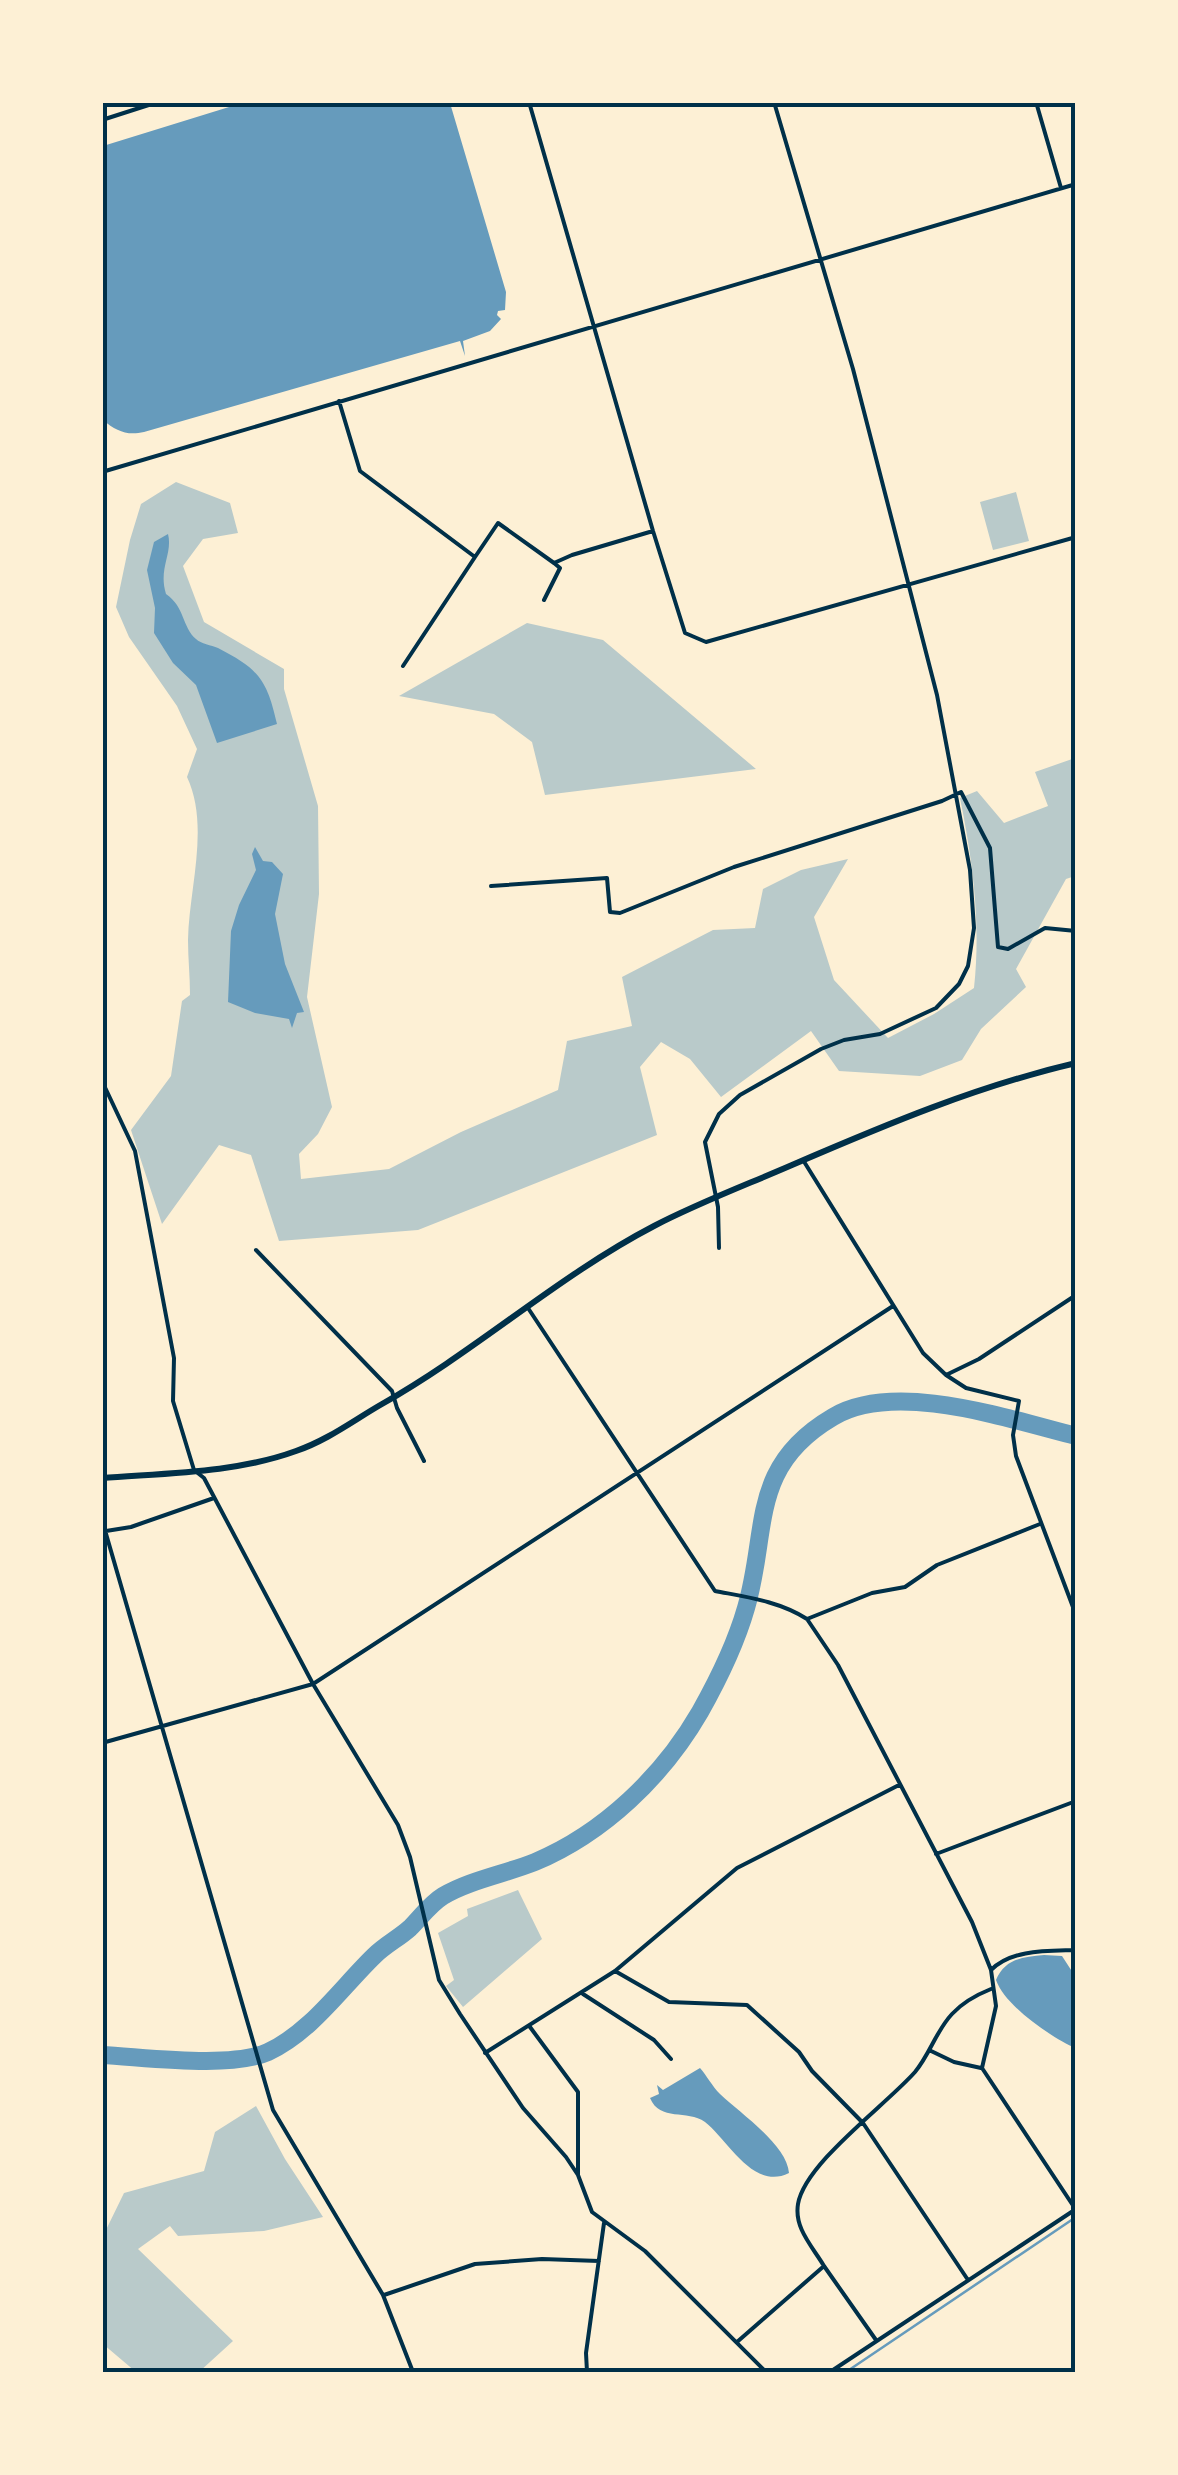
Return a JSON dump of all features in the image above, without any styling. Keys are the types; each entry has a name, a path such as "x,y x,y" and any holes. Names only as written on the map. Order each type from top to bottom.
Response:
{"main road":[{"path":"102,1478 260,1462 298,1451 394,1398 608,1252 654,1226 950,1100 1013,1077 1076,1063"}],"street":[{"path":"102,120 158,102"},
{"path":"529,102 685,633 706,642 1076,537"},
{"path":"719,1248 705,1142 719,1114 740,1095 821,1049 844,1040 880,1034 936,1008 959,984 968,966 974,928 970,870 937,695 853,370 774,102"},
{"path":"1036,102 1062,188"},
{"path":"102,472 1076,184"},
{"path":"340,401 360,471 475,557"},
{"path":"402,666 498,524 560,568 544,600"},
{"path":"554,563 572,554 653,531"},
{"path":"490,886 608,878 610,912 620,913 734,867 961,792 990,848 998,947 1008,948 1045,928 1076,931"},
{"path":"102,1081 135,1151 174,1358 173,1401 194,1470 204,1478 313,1684 398,1825 410,1857 439,1980 523,2108 578,2175 592,2212 645,2251 766,2372"},
{"path":"803,1160 923,1352 966,1388 1019,1401 1012,1435 1016,1456 1076,1615"},
{"path":"256,1250 392,1391 424,1461"},
{"path":"946,1374 979,1359 1076,1295"},
{"path":"102,1744 313,1684 893,1306"},
{"path":"528,1308 715,1591 770,1602 807,1619 838,1666 972,1922 991,1970 996,2006 982,2068"},
{"path":"106,1531 132,1527 214,1498"},
{"path":"102,1520 272,2110 383,2296 413,2372"},
{"path":"807,1619 872,1594 905,1587 938,1565 1040,1524"},
{"path":"485,2053 615,1972 737,1868 899,1784"},
{"path":"936,1854 1076,1802"},
{"path":"991,1970 1000,1962 1023,1954 1076,1950"},
{"path":"615,1972 669,2002 748,2005 800,2052 812,2072 863,2123 968,2280"},
{"path":"876,2340 799,2226 797,2208 801,2191 816,2168 916,2070 952,2014 971,1998 992,1988"},
{"path":"582,1994 654,2040 671,2059"},
{"path":"530,2026 578,2092 578,2175"},
{"path":"830,2372 1075,2209 982,2068 954,2062 929,2050"},
{"path":"586,2372 604,2224"},
{"path":"383,2296 474,2264 542,2259 599,2261"},
{"path":"737,2342 824,2266"}],"shaded area":[{"path":"176,482 230,503 238,533 203,539 183,566 204,622 284,669 284,689 318,806 319,894 307,997 332,1107 318,1134 299,1154 301,1179 389,1169 461,1132 558,1090 567,1041 632,1026 622,977 713,930 755,928 763,889 801,870 848,859 814,917 834,980 888,1038 934,1014 974,988 974,893 960,798 977,791 1004,823 1048,806 1035,772 1075,758 1075,876 1066,879 1016,969 1026,987 981,1029 962,1060 920,1076 839,1071 811,1031 721,1097 690,1059 661,1042 640,1067 657,1135 418,1230 279,1241 251,1155 219,1145 162,1224 131,1130 171,1076 182,1001 190,995 189,920 198,836 194,796 187,777 197,749 177,706 129,637 116,607 141,504"},
{"path":"1016,492 1029,541 993,550 980,502"},
{"path":"527,623 603,640 756,769 545,795 532,742 494,714 399,696"},
{"path":"518,1890 542,1939 463,2007 446,1986 454,1980 438,1933 468,1916 467,1909"},
{"path":"256,2106 323,2217 264,2231 178,2236 170,2226 138,2249 233,2341 199,2372 136,2372 103,2344 103,2236 124,2193 204,2171 215,2132"}],"water":[{"path":"242,103 450,103 506,292 505,310 498,311 501,319 490,331 463,341 465,356 460,341 144,432 122,432 103,420 103,146"},
{"path":"168,534 166,594 177,605 196,639 232,655 259,677 277,724 217,743 196,685 173,663 154,633 155,608 147,570 154,542"},
{"path":"255,847 263,861 272,862 283,874 275,914 285,964 304,1012 297,1013 292,1028 289,1019 255,1013 228,1002 231,931 256,870 252,854"},
{"path":"1062,1956 1075,1976 1075,2048 1019,2010 996,1980 1015,1960"},
{"path":"700,2068 720,2094 772,2141 789,2173 776,2177 753,2170 705,2122 667,2113 654,2105 650,2098 659,2094 657,2085 663,2090"}],"waterway":[{"path":"102,2055 210,2061 268,2052 312,2021 374,1956 410,1928 438,1899 560,1850 630,1800 685,1736 726,1661 746,1608 774,1479 806,1436 833,1417 858,1406 919,1402 986,1413 1076,1436"},
{"path":"846,2372 1076,2217"}]}
